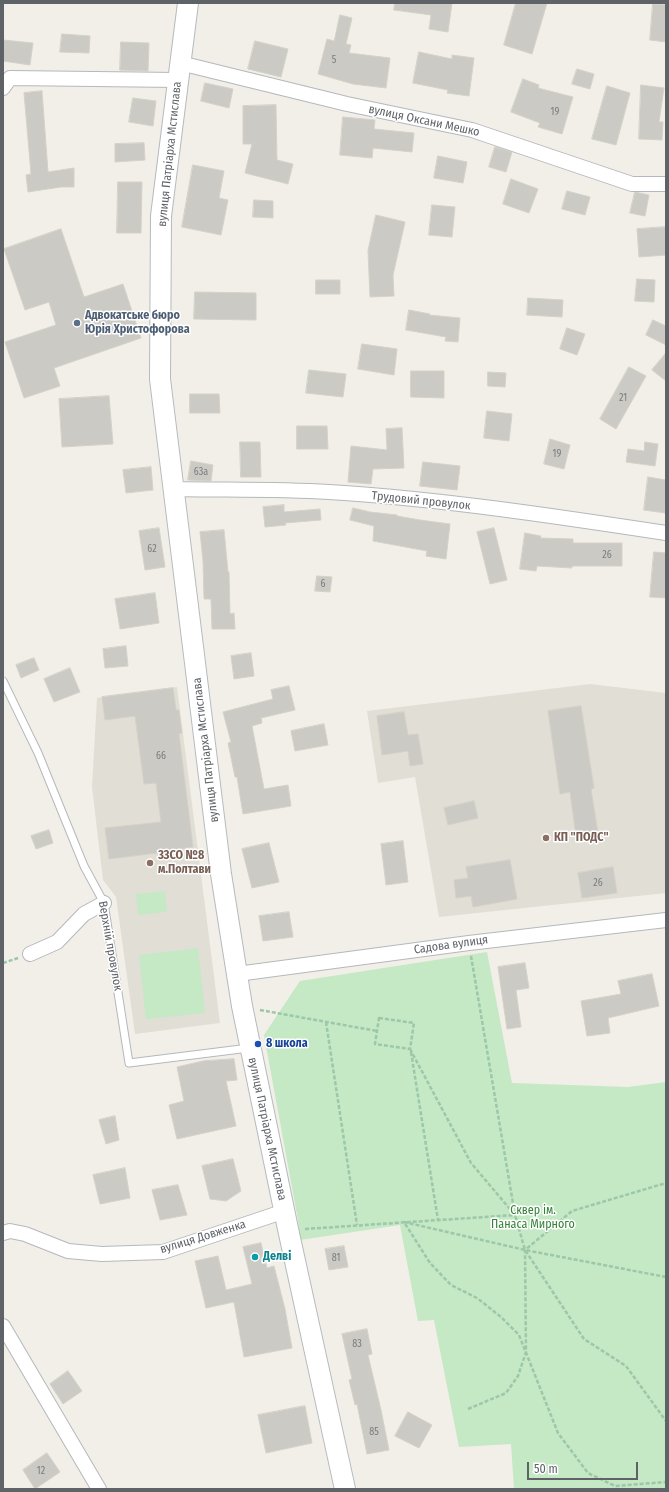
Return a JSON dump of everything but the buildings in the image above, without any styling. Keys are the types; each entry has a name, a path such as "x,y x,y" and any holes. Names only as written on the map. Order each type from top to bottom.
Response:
{"main road":[{"name":"вулиця Патріарха Мстислава","path":"188,3 161,216 160,380 221,874 242,1006 286,1220 345,1489"}],"street":[{"name":"вулиця Оксани Мешко","path":"3,88 10,78 179,71 472,130 632,184 666,184"},
{"name":"Трудовий провулок","path":"174,489 328,492 416,499 570,518 666,533"},
{"path":"30,954 57,942 84,914 104,903"},
{"name":"Садова вулиця","path":"237,974 469,943 666,920"},
{"name":"вулиця Довженка","path":"3,1233 10,1231 25,1234 68,1251 102,1254 163,1252 286,1220"},
{"path":"3,1326 99,1489"}],"lane":[{"name":"Верхній провулок","path":"3,680 38,753 84,866 104,903 129,1063 250,1048"}],"path":[{"path":"468,1409 506,1393 518,1376 526,1352 525,1250 515,1215 473,970"},
{"path":"242,1006 257,1010 377,1031"},
{"path":"410,1049 375,1044 379,1018 414,1024 410,1049 438,1220"},
{"path":"326,1022 357,1226"},
{"path":"410,1049 471,1164 515,1215"},
{"path":"525,1250 572,1211 666,1183"},
{"path":"286,1220 357,1226 515,1215"},
{"path":"404,1222 525,1250 666,1277"},
{"path":"404,1222 430,1263 451,1285 477,1298 501,1317 519,1335 558,1433 588,1473 615,1486 666,1482"},
{"path":"525,1250 584,1339 626,1366 666,1421"}],"shaded area":[{"name":"КП \"ПОДС\"","path":"590,684 666,693 666,893 439,917 415,777 378,783 367,711"},
{"name":"ЗЗСО №8 м.Полтави","path":"177,687 220,1023 135,1034 116,897 103,880 92,787 97,698"}],"green space":[{"path":"165,891 167,912 138,915 136,894"},
{"path":"198,948 205,1013 146,1019 139,955"},
{"name":"Сквер ім. Панаса Мирного","path":"487,952 512,1083 628,1087 666,1082 666,1489 514,1489 511,1444 459,1447 434,1320 418,1321 400,1225 300,1240 298,1220 264,1035 300,981"}],"place":[{"name":"Адвокатське бюро Юрія Христофорова","path":"77,323"},
{"name":"КП \"ПОДС\"","path":"546,838"},
{"name":"ЗЗСО №8 м.Полтави","path":"150,863"},
{"name":"8 школа","path":"258,1044"},
{"name":"Делві","path":"255,1257"}]}
